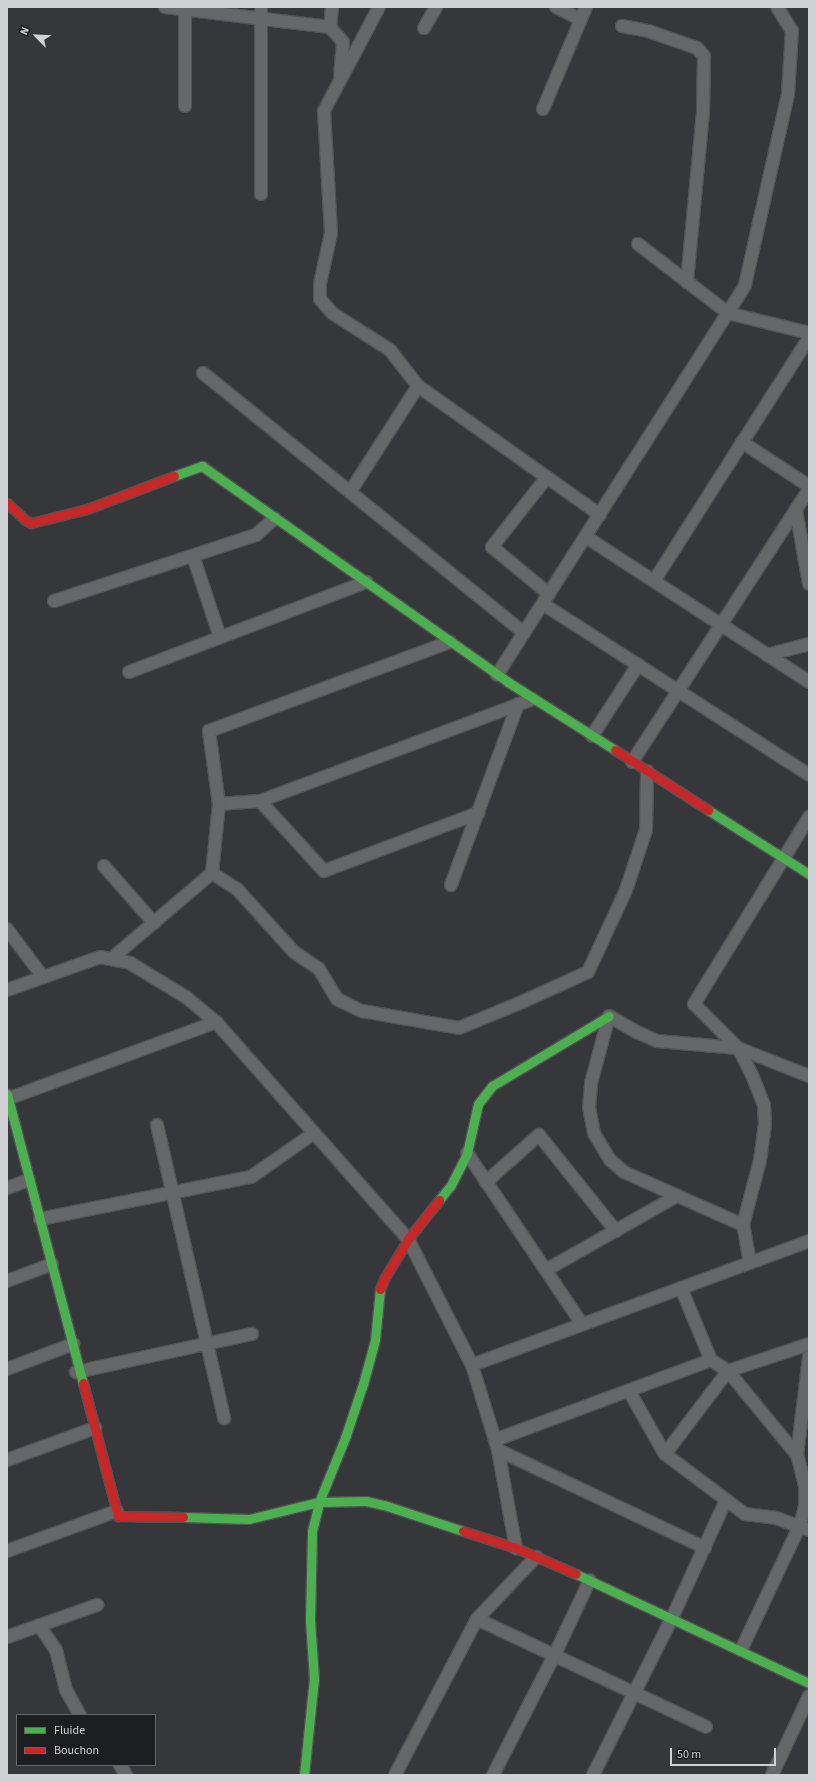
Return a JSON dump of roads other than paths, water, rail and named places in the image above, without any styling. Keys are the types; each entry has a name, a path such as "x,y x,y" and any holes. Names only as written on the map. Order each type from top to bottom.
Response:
{"street":[{"path":"165,7 260,13 330,27 343,42 340,81"},
{"path":"330,27 332,7"},
{"path":"379,7 324,111 331,233 320,284 320,299 332,313 390,350 418,386 600,515"},
{"path":"424,28 436,7"},
{"path":"556,7 580,20"},
{"path":"543,110 586,7"},
{"path":"498,675 745,285 788,94 792,31 777,7"},
{"path":"185,8 185,106"},
{"path":"260,13 261,194"},
{"path":"622,26 648,31 697,48 704,56 703,112 688,282"},
{"path":"638,244 728,313 809,333"},
{"path":"654,581 809,338"},
{"path":"203,373 524,633"},
{"path":"350,492 418,386"},
{"path":"742,442 809,486"},
{"path":"7,503 24,520 31,523 87,509 202,466 533,699 809,874"},
{"path":"547,478 492,547 549,594"},
{"path":"632,762 809,489"},
{"path":"796,510 809,584"},
{"path":"54,601 256,535 275,518"},
{"path":"586,537 809,682"},
{"path":"193,556 220,637"},
{"path":"129,672 366,582"},
{"path":"543,604 809,775"},
{"path":"111,959 212,873 219,804 209,731 450,642"},
{"path":"767,655 809,644"},
{"path":"592,736 638,665"},
{"path":"219,804 260,801 533,699"},
{"path":"451,885 518,704"},
{"path":"212,873 237,889 294,952 319,969 337,1000 362,1011 459,1028 522,1002 588,972 626,890 646,830 647,771"},
{"path":"260,801 324,871 478,813"},
{"path":"750,1263 743,1225 760,1160 765,1124 764,1105 752,1075 738,1048 694,1004 809,817"},
{"path":"104,866 154,923"},
{"path":"7,929 43,977"},
{"path":"7,990 100,957 130,963 186,997 216,1022 408,1239 472,1365 497,1445 516,1548"},
{"path":"609,1016 638,1033 657,1041 738,1048 809,1076"},
{"path":"304,1775 314,1679 310,1621 312,1531 319,1502 345,1438 365,1376 378,1324 379,1292 384,1279 408,1239 452,1185 467,1152 478,1104 492,1086 609,1016"},
{"path":"609,1016 591,1083 589,1108 594,1133 610,1160 624,1172 743,1225"},
{"path":"216,1022 7,1097 73,1344 78,1372 95,1428 118,1516 249,1519 319,1502 366,1502 384,1506 516,1548 590,1580 809,1683"},
{"path":"157,1125 224,1418"},
{"path":"40,1219 252,1177 314,1133"},
{"path":"486,1182 539,1135 616,1230"},
{"path":"467,1152 582,1324"},
{"path":"7,1188 29,1180"},
{"path":"546,1270 677,1196"},
{"path":"472,1365 809,1241"},
{"path":"7,1281 52,1264"},
{"path":"681,1288 711,1360 728,1371 797,1455"},
{"path":"78,1372 252,1334"},
{"path":"7,1369 73,1344"},
{"path":"665,1454 728,1371 809,1344"},
{"path":"741,1650 804,1528 805,1486 797,1455 809,1357"},
{"path":"497,1445 629,1391 711,1360"},
{"path":"629,1391 665,1454 745,1514 776,1518 804,1528"},
{"path":"7,1460 95,1428"},
{"path":"497,1445 705,1548"},
{"path":"593,1775 672,1618 726,1500"},
{"path":"7,1551 117,1511"},
{"path":"395,1775 477,1619 536,1557"},
{"path":"493,1775 554,1656 590,1580"},
{"path":"7,1637 97,1605"},
{"path":"477,1619 706,1727"},
{"path":"39,1626 56,1650 66,1690 79,1714"},
{"path":"772,1775 809,1698"},
{"path":"121,1766 126,1775"}]}
